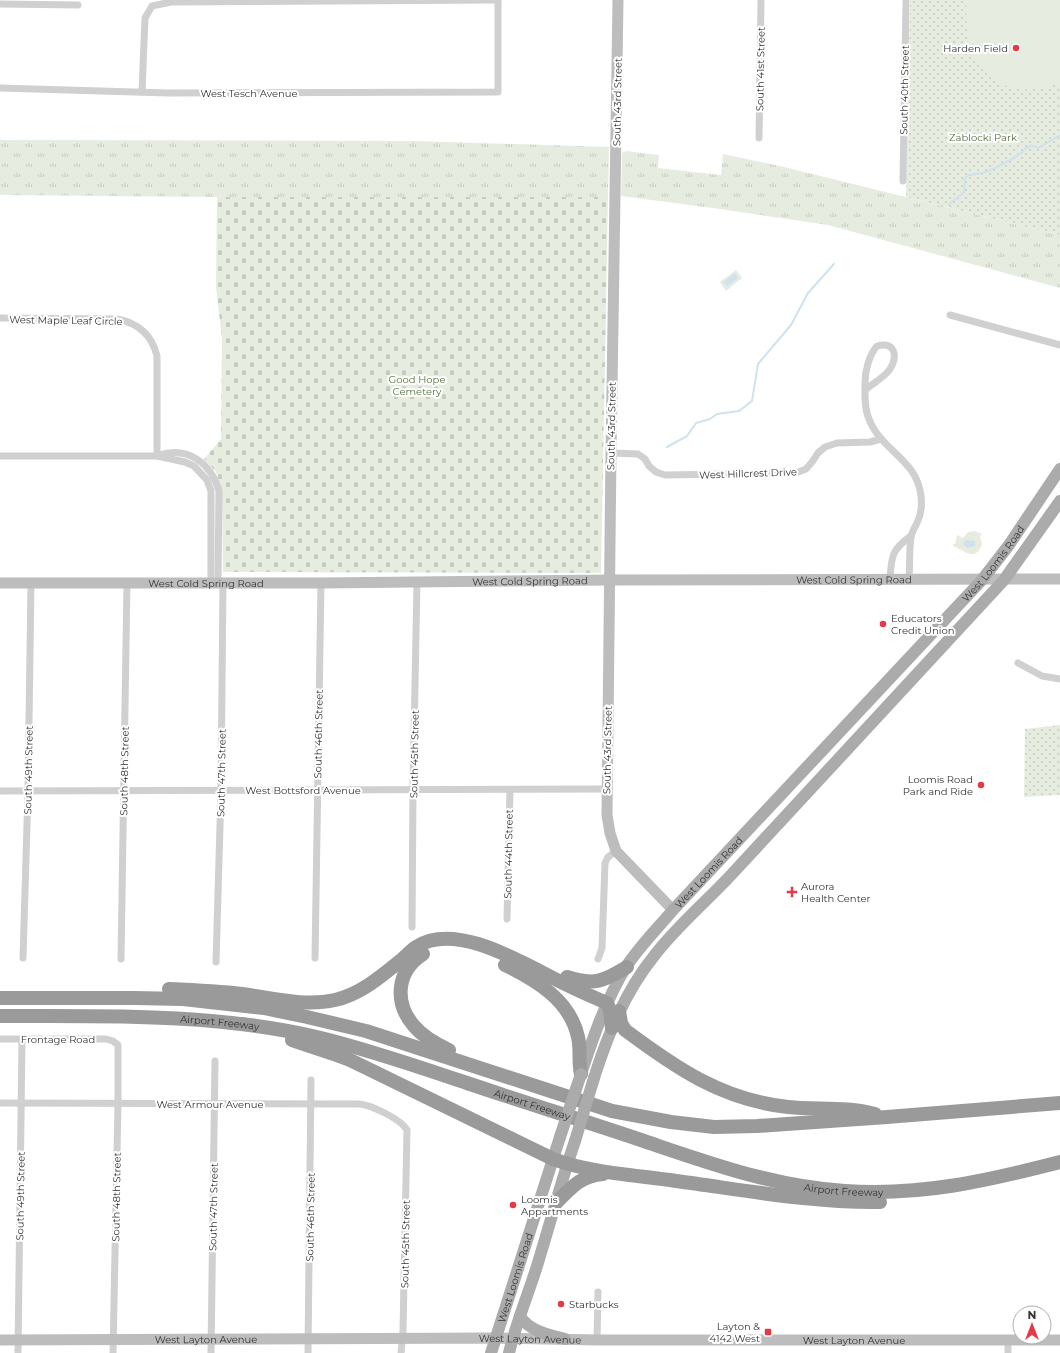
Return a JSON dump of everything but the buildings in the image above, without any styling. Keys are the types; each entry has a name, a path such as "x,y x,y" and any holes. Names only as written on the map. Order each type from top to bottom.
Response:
{"highway":[{"path":"7,998 22,991 130,989 207,991 302,1002 335,1000 372,984 416,947 435,939 444,938 460,939 482,946 536,968 586,982 599,981 627,967"},
{"path":"544,1089 525,1078 444,1048 420,1032 405,1014 401,1000 402,979 412,962 436,948 455,947 478,953 521,973 536,982 558,1000 572,1021 578,1038 581,1074"},
{"path":"536,968 565,984 607,1003 610,1011 612,1028"},
{"name":"Airport Freeway","path":"7,998 183,999 264,1008 366,1031 612,1111 671,1122 707,1126 757,1126 887,1118 926,1113 1060,1103"},
{"path":"619,1012 621,1023 625,1030 695,1078 740,1097 788,1107 859,1110 887,1118"},
{"name":"Airport Freeway","path":"0,1016 162,1017 254,1025 287,1031 350,1045 706,1162 787,1184 843,1191 885,1192 928,1190 957,1186 1060,1162"},
{"path":"162,1017 180,1024 229,1029 292,1040 331,1053 350,1060 567,1164 615,1172 838,1202 879,1202 919,1198 928,1190"},
{"path":"556,1204 571,1188 584,1178 596,1174 615,1172"}],"main road":[{"name":"South 43rd Street","path":"618,0 607,815 610,833 616,851 673,910"},
{"name":"West Loomis Road","path":"490,1353 595,1032 607,1003 627,967 639,950 673,910 982,580 1009,545 1060,469"},
{"name":"West Loomis Road","path":"509,1353 512,1339 603,1052 619,1012 643,971 685,921 706,902 1004,580 1060,501"},
{"name":"West Cold Spring Road","path":"0,583 321,583 417,581 1060,579"},
{"path":"831,741 845,752"},
{"path":"685,921 685,916 690,902 705,877"},
{"path":"661,948 674,921 673,910"},
{"path":"520,1316 525,1322 538,1331 565,1339"},
{"name":"West Layton Avenue","path":"0,1340 309,1340 495,1338 597,1340 1060,1340"}],"street":[{"path":"142,92 145,18 152,6 171,2 498,0"},
{"name":"West Tesch Avenue","path":"0,88 142,92 498,92 498,0"},
{"name":"South 41st Street","path":"759,138 761,0"},
{"name":"South 40th Street","path":"902,181 906,0"},
{"path":"0,4 78,5"},
{"path":"950,315 1060,345"},
{"name":"West Maple Leaf Circle","path":"0,318 117,319 131,322 143,330 155,347 157,356 157,456"},
{"path":"866,390 890,370 894,352 892,347 888,345 877,346 873,350 867,368 866,390 866,409 869,419 881,439 910,467 916,478 921,496 918,521 911,536 909,580"},
{"name":"West Hillcrest Drive","path":"611,453 638,454 645,459 649,466 656,472 665,475 796,473 806,469 818,453 825,447 837,442 870,442 881,439"},
{"path":"157,456 168,452 188,454 198,459 211,472 216,481 219,491 217,583"},
{"path":"0,456 157,456 185,462 194,466 206,480 211,491 217,583"},
{"path":"211,491 219,491"},
{"path":"890,580 891,559 894,552 911,536"},
{"name":"South 45th Street","path":"412,927 417,581"},
{"name":"South 48th Street","path":"121,959 127,582"},
{"name":"South 49th Street","path":"23,958 28,791 31,583"},
{"name":"South 47th Street","path":"216,962 220,790 217,583"},
{"name":"South 46th Street","path":"315,958 321,583"},
{"path":"1018,663 1042,676 1060,678"},
{"name":"South 44th Street","path":"507,919 510,790"},
{"name":"West Bottsford Avenue","path":"0,791 607,790"},
{"path":"598,959 602,948 604,864 608,857 616,851"},
{"name":"Frontage Road","path":"0,1039 106,1039 115,1042"},
{"name":"South 49th Street","path":"18,1353 22,1039"},
{"name":"South 48th Street","path":"113,1353 118,1103 118,1046 115,1042"},
{"name":"South 47th Street","path":"211,1353 215,1061"},
{"name":"South 46th Street","path":"308,1353 311,1080"},
{"name":"West Armour Avenue","path":"0,1103 358,1104 367,1105 399,1122 406,1128 406,1135"},
{"name":"South 45th Street","path":"400,1353 403,1339 406,1135"},
{"path":"597,1340 598,1292"},
{"path":"1008,1340 1008,1353"}],"green space":[{"name":"Zablocki Park","path":"910,0 1060,0 1060,235 906,197"},
{"name":"Harden Field","path":"971,0 1060,0 1060,82 1048,87 1024,89 1012,88 990,77 981,68 974,57 969,44 966,23 966,2"},
{"path":"0,140 416,141 609,147 608,197 217,197 0,195"},
{"path":"626,151 659,155 658,168 721,175 723,154 780,166 1060,235 1060,288 828,225 621,196 622,153"},
{"name":"Good Hope Cemetery","path":"217,197 608,197 601,573 223,572 222,494 216,472 204,459 221,439 222,338 216,287"},
{"path":"736,270 742,278 726,291 720,282"},
{"path":"974,531 982,534 980,536 982,544 976,553 969,554 953,546 957,535 963,538 968,532"},
{"path":"1060,725 1060,795 1024,797 1025,729"}],"water":[{"path":"735,273 738,278 727,286 723,282"},
{"path":"966,540 975,541 975,546 967,548 963,544"}],"waterway":[{"path":"949,204 964,192 965,178 969,175 983,173 996,168 1020,154 1030,146 1038,148 1060,135"},
{"path":"667,447 687,436 696,423 710,419 717,414 739,411 752,401 758,364 791,325 808,293 834,264"}],"place":[{"name":"Harden Field","path":"1016,48"},
{"name":"Educators Credit Union","path":"883,624"},
{"name":"Loomis Road Park and Ride","path":"981,785"},
{"name":"Aurora Health Center","path":"792,892"},
{"name":"Loomis Appartments","path":"513,1205"},
{"name":"Starbucks","path":"561,1304"},
{"name":"Layton & 4142 West","path":"768,1332"}]}
